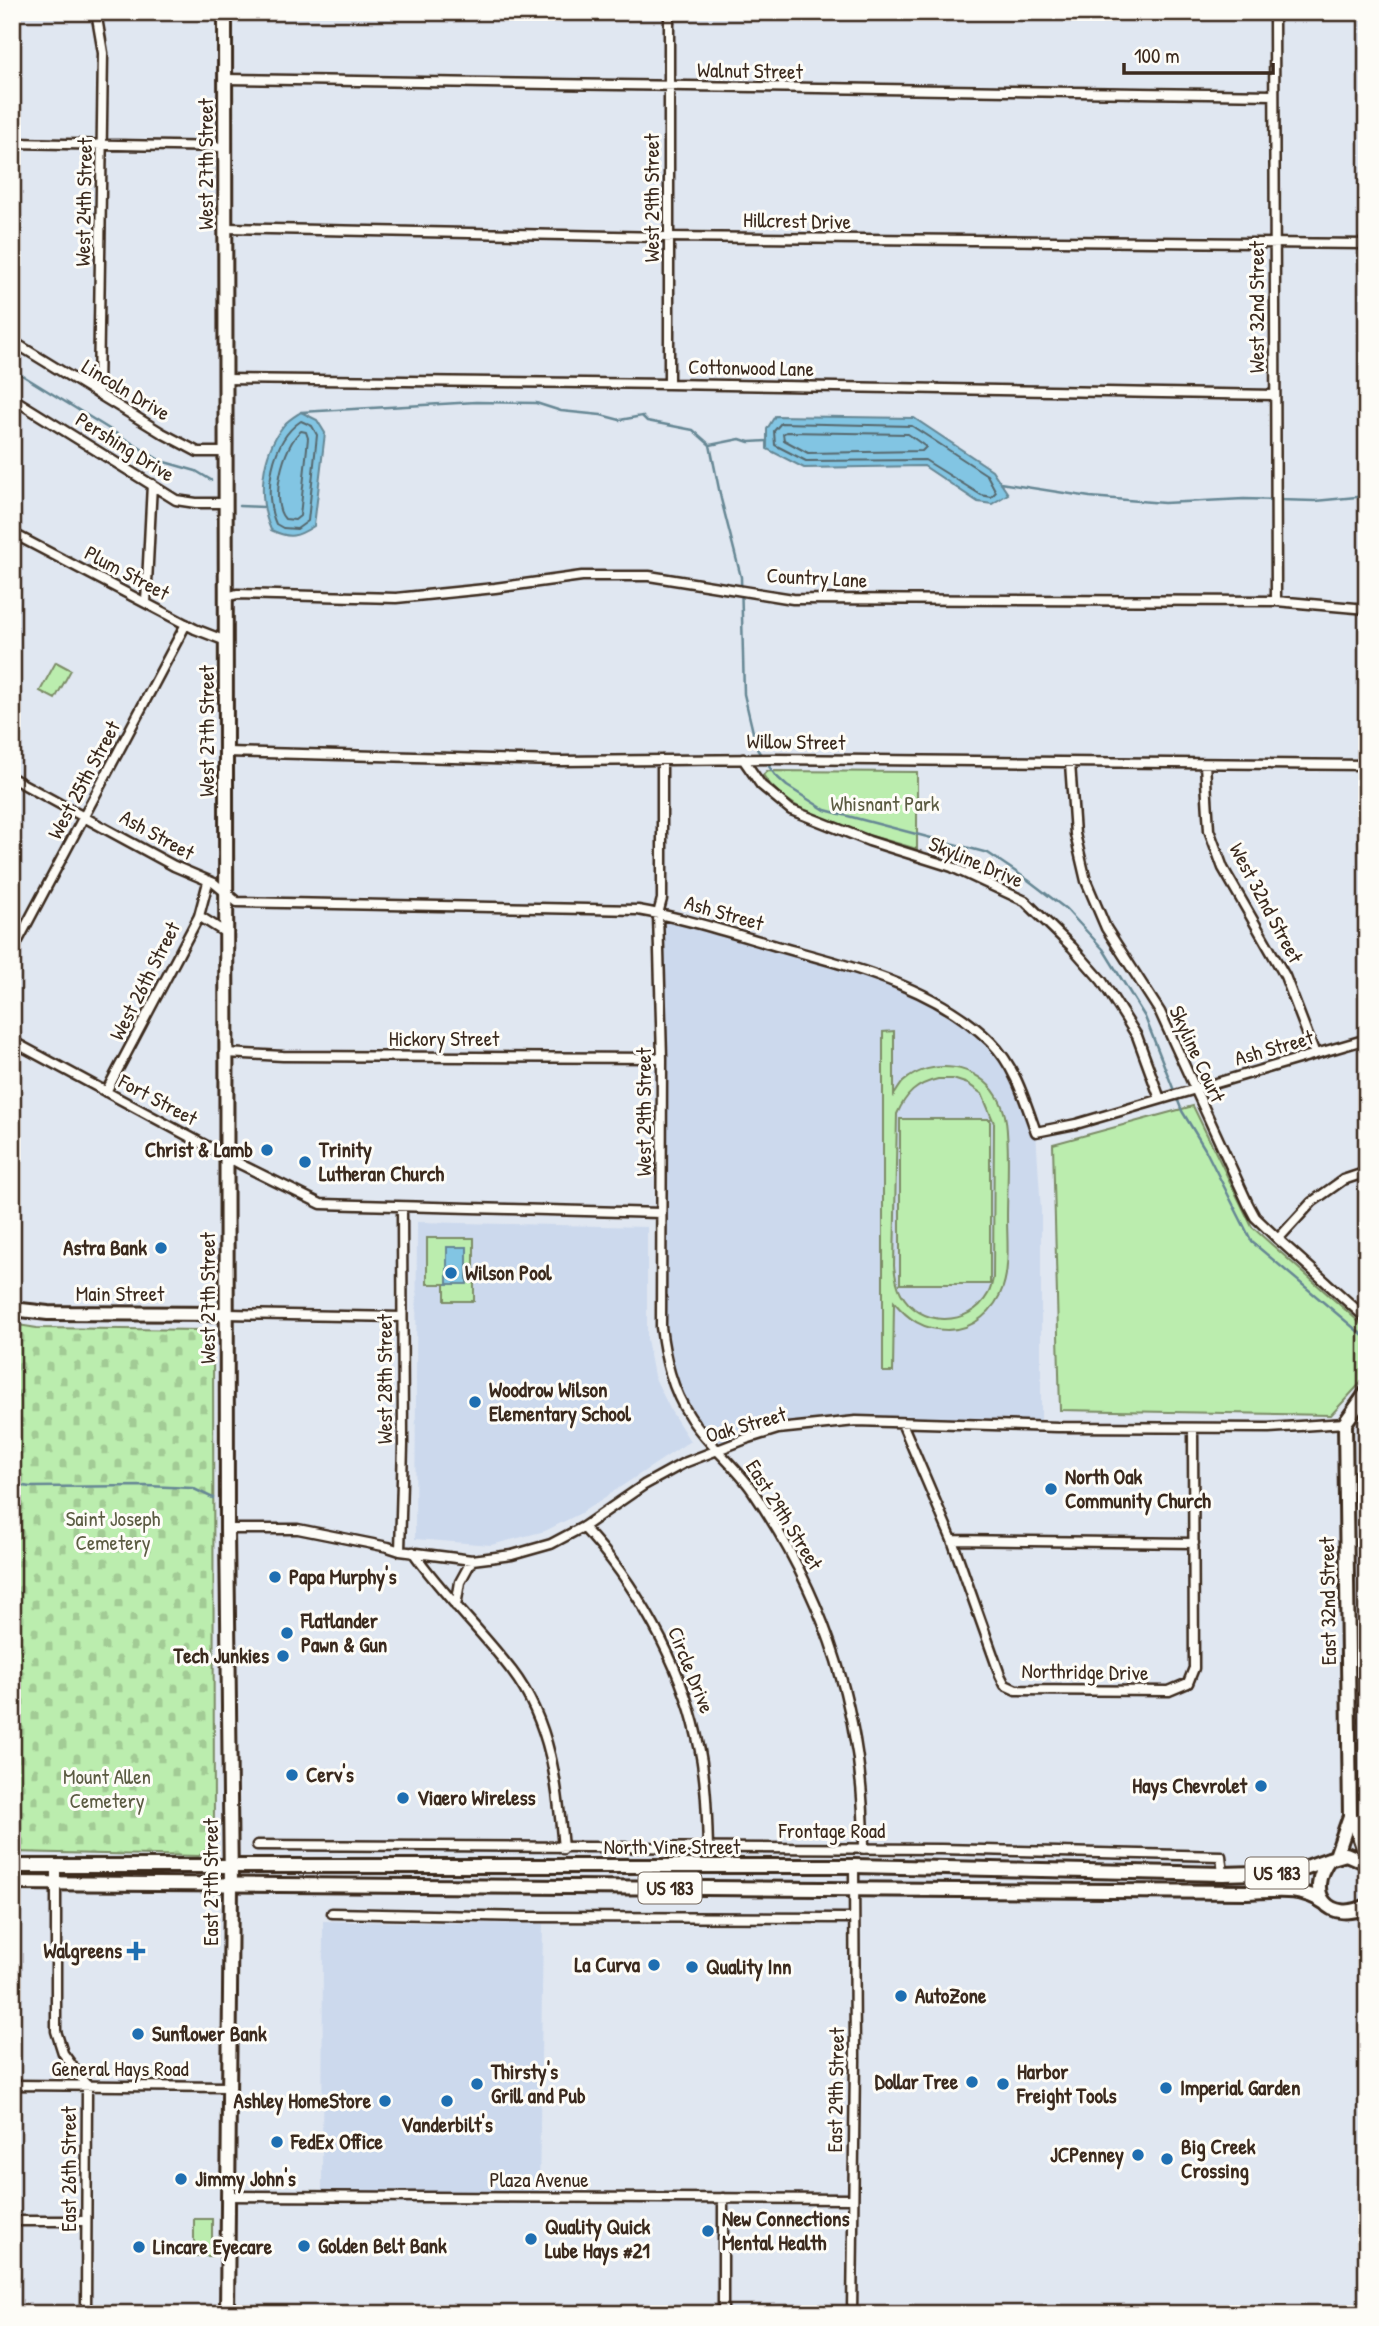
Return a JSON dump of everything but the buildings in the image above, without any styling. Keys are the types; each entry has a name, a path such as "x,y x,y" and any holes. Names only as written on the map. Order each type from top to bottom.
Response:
{"main road":[{"name":"West 27th Street","path":"225,12 227,1450"},
{"name":"Main Street","path":"12,1310 48,1313 227,1314"},
{"path":"1345,1423 1367,1392"},
{"name":"East 32nd Street","path":"1325,1903 1319,1896 1318,1883 1324,1867 1333,1858 1350,1816 1345,1423"},
{"name":"East 27th Street","path":"227,1450 231,1867 227,2314"},
{"name":"East 32nd Street","path":"1350,1816 1367,1861"},
{"path":"1333,1858 1353,1855 1367,1861"},
{"name":"North Vine Street","path":"12,1866 854,1866 1223,1874 1293,1872 1333,1858"},
{"name":"North Vine Street","path":"12,1883 1233,1892 1285,1890 1308,1893 1346,1912 1367,1906"}],"street":[{"name":"West 24th Street","path":"96,12 103,52 98,394"},
{"name":"West 29th Street","path":"668,12 669,384"},
{"name":"West 32nd Street","path":"1274,12 1276,601"},
{"name":"Walnut Street","path":"225,79 1275,95"},
{"path":"12,144 225,147"},
{"name":"Hillcrest Drive","path":"226,228 669,237 1367,244"},
{"name":"Lincoln Drive","path":"12,341 198,452 226,452"},
{"name":"Cottonwood Lane","path":"226,379 669,384 1275,396"},
{"name":"Pershing Drive","path":"12,398 176,499 196,503 226,503"},
{"path":"146,603 152,484"},
{"name":"Plum Street","path":"12,533 186,624 226,641"},
{"name":"Country Lane","path":"227,597 237,594 396,598 582,576 649,576 793,599 1276,601 1367,609"},
{"name":"West 25th Street","path":"12,952 186,624"},
{"name":"Willow Street","path":"226,752 560,761 772,759 1367,765"},
{"name":"Skyline Drive","path":"747,759 761,785 790,810 869,841 952,867 1025,901 1102,981 1137,1036 1160,1099"},
{"name":"West 29th Street","path":"662,760 662,899 658,914 662,1059 661,1327 665,1359 690,1418 718,1449"},
{"name":"Skyline Court","path":"1070,763 1075,834 1086,881 1106,928 1160,1012 1255,1217 1367,1319"},
{"name":"West 32nd Street","path":"1205,764 1209,830 1222,866 1285,976 1315,1054"},
{"name":"Ash Street","path":"12,778 174,866 214,883 237,901 638,910 675,917 823,959 925,995 961,1018 991,1042 1018,1082 1036,1132 1076,1124 1367,1039"},
{"name":"West 26th Street","path":"106,1092 198,916 208,882"},
{"path":"198,916 226,933"},
{"name":"Fort Street","path":"12,1041 321,1204 661,1213"},
{"name":"Hickory Street","path":"226,1053 662,1059"},
{"path":"1278,1239 1312,1202 1343,1180 1367,1172"},
{"name":"West 28th Street","path":"400,1551 402,1207"},
{"path":"227,1314 401,1317"},
{"name":"Oak Street","path":"227,1529 298,1529 400,1551 472,1560 512,1555 551,1544 583,1527 644,1485 684,1463 778,1429 856,1422 1193,1428 1269,1428 1345,1423"},
{"name":"Northridge Drive","path":"902,1423 952,1540 1000,1675 1005,1685 1016,1690 1169,1691 1188,1683 1194,1668 1193,1428"},
{"name":"East 29th Street","path":"718,1449 751,1487 804,1576 824,1620 849,1702 863,1793 864,1849"},
{"name":"Circle Drive","path":"583,1527 598,1543 647,1610 682,1687 697,1735 706,1786 708,1849"},
{"path":"952,1540 1194,1543"},
{"path":"413,1552 434,1582 513,1673 533,1707 544,1734 557,1785 563,1849"},
{"path":"456,1606 460,1582 472,1560"},
{"name":"Frontage Road","path":"257,1845 864,1849 1222,1856 1223,1874"},
{"name":"East 26th Street","path":"56,1865 56,2031 63,2053 87,2086 86,2314"},
{"name":"East 29th Street","path":"852,2314 854,1866"},
{"path":"332,1913 525,1917 853,1918"},
{"name":"General Hays Road","path":"12,2085 228,2087"},
{"name":"Plaza Avenue","path":"227,2196 852,2199"},
{"path":"723,2198 723,2314"},
{"path":"12,2221 86,2221"}],"shaded area":[{"path":"658,914 846,966 925,995 961,1018 1006,1062 1036,1132 1041,1211 1041,1427 856,1421 778,1429 718,1449 690,1418 665,1359"},
{"path":"417,1222 647,1227 647,1339 654,1376 690,1441 581,1513 545,1531 491,1545 415,1539"},
{"path":"323,1921 543,1924 539,2195 322,2192"}],"green space":[{"path":"56,662 71,670 55,699 40,691"},
{"name":"Whisnant Park","path":"767,771 917,772 917,849 855,831 812,814 776,790 763,775"},
{"path":"894,1031 894,1095 903,1082 927,1069 940,1067 966,1071 989,1085 998,1098 1003,1108 1008,1145 1007,1261 1003,1287 995,1304 974,1323 948,1330 931,1328 917,1322 894,1302 893,1372 883,1372 883,1032","holes":["938,1079 953,1079 968,1084 982,1094 994,1123 993,1278 989,1292 980,1305 957,1318 944,1319 931,1317 909,1304 896,1280 897,1114 908,1095 918,1087"]},
{"path":"1193,1106 1252,1227 1367,1329 1367,1376 1331,1415 1060,1410 1053,1144"},
{"path":"900,1119 990,1119 990,1284 900,1284"},
{"name":"Wilson Pool","path":"427,1238 474,1238 474,1301 445,1301 445,1284 427,1284"},
{"name":"Saint Joseph Cemetery","path":"12,1324 37,1328 204,1330 213,1339 214,1843 199,1856 12,1852"},
{"path":"194,2219 212,2219 212,2256 194,2256"}],"water":[{"path":"301,412 317,420 325,433 314,526 303,533 288,536 271,530 264,504 264,476 270,449 276,437 286,423"},
{"path":"775,416 914,418 992,470 1008,494 992,504 978,502 924,466 804,468 767,449 767,429"},
{"path":"447,1247 467,1247 467,1284 447,1284"}],"waterway":[{"path":"12,369 161,461 196,471 211,480"},
{"path":"301,412 476,402 536,403 561,411 620,420 642,416 647,421 693,430 710,445 741,577 744,694 757,749 775,775 787,786 825,810 988,853 1066,909 1103,949 1145,1017 1182,1111 1205,1149 1252,1242 1367,1339"},
{"path":"710,445 740,439 749,442 767,441"},
{"path":"1000,483 1090,497 1164,503 1244,499 1315,501 1367,496"},
{"path":"239,506 264,507"},
{"path":"12,1484 30,1487 192,1488 213,1498"}],"place":[{"name":"Christ & Lamb","path":"267,1150"},
{"name":"Trinity Lutheran Church","path":"305,1162"},
{"name":"Astra Bank","path":"161,1248"},
{"name":"Wilson Pool","path":"451,1273"},
{"name":"Woodrow Wilson Elementary School","path":"475,1402"},
{"name":"North Oak Community Church","path":"1051,1489"},
{"name":"Papa Murphy's","path":"275,1577"},
{"name":"Flatlander Pawn & Gun","path":"287,1633"},
{"name":"Tech Junkies","path":"283,1656"},
{"name":"Cerv's","path":"292,1775"},
{"name":"Hays Chevrolet","path":"1261,1786"},
{"name":"Viaero Wireless","path":"403,1798"},
{"name":"Walgreens","path":"136,1951"},
{"name":"La Curva","path":"654,1965"},
{"name":"Quality Inn","path":"692,1967"},
{"name":"AutoZone","path":"901,1996"},
{"name":"Sunflower Bank","path":"138,2034"},
{"name":"Dollar Tree","path":"972,2082"},
{"name":"Thirsty's Grill and Pub","path":"477,2084"},
{"name":"Harbor Freight Tools","path":"1003,2084"},
{"name":"Imperial Garden","path":"1166,2088"},
{"name":"Ashley HomeStore","path":"385,2101"},
{"name":"Vanderbilt's","path":"447,2101"},
{"name":"FedEx Office","path":"277,2142"},
{"name":"JCPenney","path":"1138,2155"},
{"name":"Big Creek Crossing","path":"1167,2159"},
{"name":"Jimmy John's","path":"181,2179"},
{"name":"New Connections Mental Health","path":"708,2231"},
{"name":"Quality Quick Lube Hays #21","path":"531,2239"},
{"name":"Golden Belt Bank","path":"304,2246"},
{"name":"Lincare Eyecare","path":"139,2247"}],"park label":[{"name":"Mount Allen Cemetery","path":"107,1789"}]}
